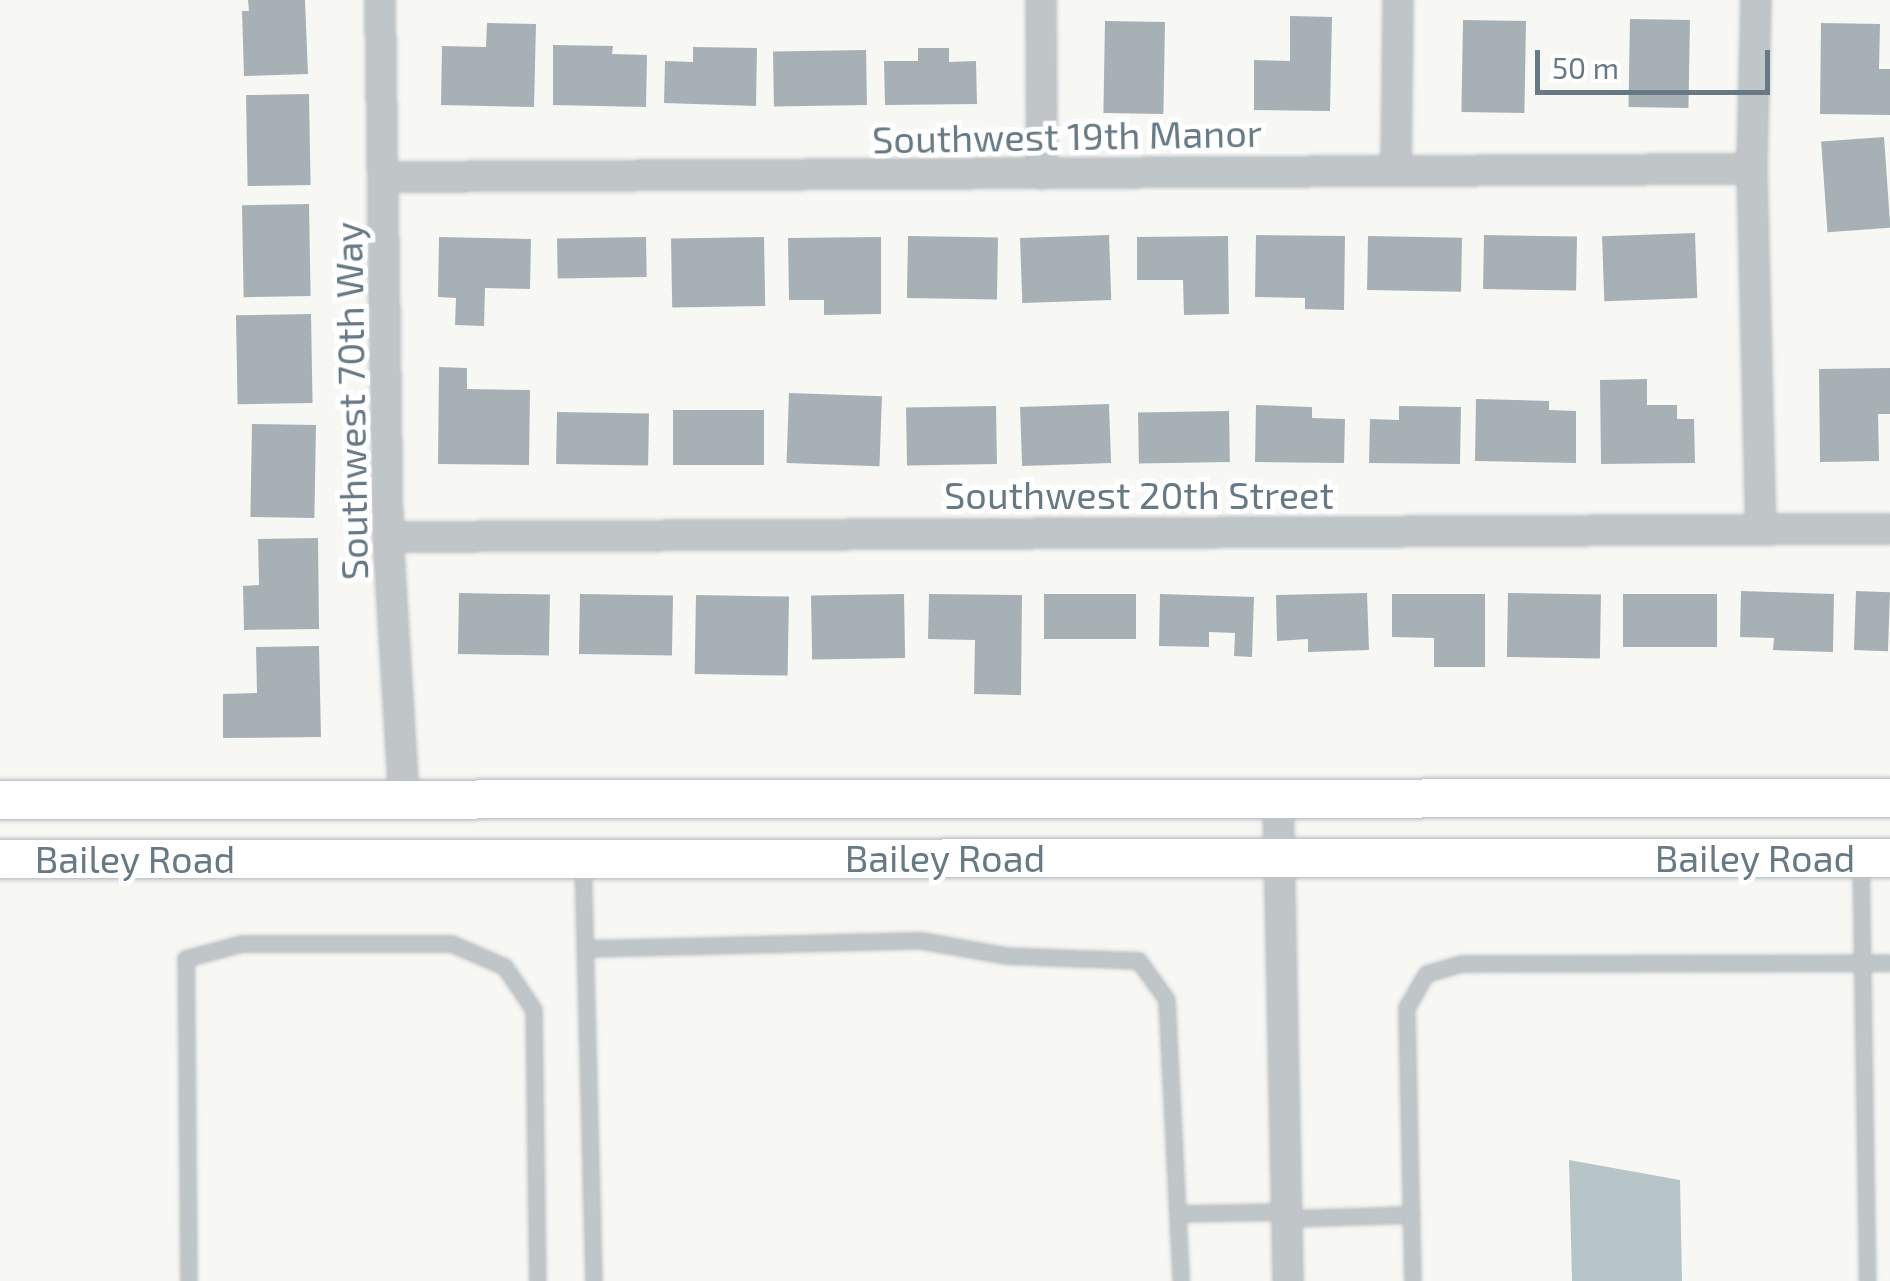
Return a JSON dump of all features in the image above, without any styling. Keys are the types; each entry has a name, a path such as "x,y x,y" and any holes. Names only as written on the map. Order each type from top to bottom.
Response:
{"street":[{"name":"Southwest 70th Way","path":"380,0 388,537 404,800"},
{"path":"1041,0 1042,174"},
{"path":"1396,170 1398,0"},
{"path":"1756,0 1752,168 1761,530"},
{"name":"Southwest 19th Manor","path":"384,177 1752,168"},
{"name":"Southwest 20th Street","path":"388,537 1890,529"},
{"path":"1278,798 1288,1281"},
{"name":"Bailey Road","path":"0,800 1890,798"},
{"name":"Bailey Road","path":"0,858 1876,858"}],"lane":[{"path":"1868,1281 1865,963 1876,858"},
{"path":"583,859 594,1281"},
{"path":"585,949 922,940 1006,956 1140,962 1167,1000 1182,1281"},
{"path":"189,1281 186,959 242,944 452,944 505,967 534,1010 538,1281"},
{"path":"1412,1281 1407,1008 1427,974 1462,964 1890,963"},
{"path":"1178,1214 1412,1215"}],"shaded area":[{"path":"1569,1160 1680,1180 1682,1281 1572,1281"}],"building":[{"path":"248,0 305,0 308,74 244,76 242,11 249,11"},
{"path":"1290,16 1332,17 1330,111 1254,110 1254,60 1290,61"},
{"path":"1630,19 1690,20 1688,108 1628,107"},
{"path":"1463,20 1526,21 1524,113 1461,112"},
{"path":"1105,21 1165,22 1163,114 1103,113"},
{"path":"487,23 536,24 534,107 441,105 442,46 486,47"},
{"path":"1821,23 1880,24 1879,69 1890,69 1890,115 1820,114"},
{"path":"553,45 613,46 612,54 647,55 646,107 553,105"},
{"path":"693,47 757,48 756,106 664,103 665,61 693,62"},
{"path":"918,48 949,48 949,62 976,61 977,104 885,105 884,61 918,61"},
{"path":"866,50 867,105 774,107 773,52"},
{"path":"309,94 311,185 248,186 246,95"},
{"path":"1884,137 1890,228 1828,232 1821,141"},
{"path":"309,204 311,296 244,297 242,205"},
{"path":"1695,233 1697,298 1604,301 1602,236"},
{"path":"1109,235 1111,300 1022,303 1020,238"},
{"path":"1256,235 1345,236 1344,310 1305,309 1305,298 1255,297"},
{"path":"1484,235 1577,237 1576,291 1483,289"},
{"path":"908,236 998,238 997,300 907,298"},
{"path":"1228,236 1229,314 1184,315 1183,280 1137,280 1137,237"},
{"path":"1368,236 1462,238 1461,292 1367,290"},
{"path":"439,237 531,239 530,289 485,288 484,326 455,325 456,298 438,297"},
{"path":"646,237 647,277 558,279 557,239"},
{"path":"764,237 765,306 672,308 671,239"},
{"path":"881,237 881,314 824,315 824,300 789,300 788,238"},
{"path":"311,314 313,403 238,404 236,315"},
{"path":"439,367 467,368 467,389 530,390 529,465 438,464"},
{"path":"1890,368 1890,414 1878,414 1879,461 1820,462 1819,369"},
{"path":"1647,379 1647,405 1677,405 1677,419 1694,419 1695,463 1601,464 1600,380"},
{"path":"789,393 882,396 880,466 787,463"},
{"path":"1476,399 1549,401 1549,410 1576,411 1576,463 1475,461"},
{"path":"1109,404 1111,463 1022,466 1020,407"},
{"path":"1256,405 1312,407 1312,418 1345,419 1344,463 1255,462"},
{"path":"996,406 997,464 907,466 906,408"},
{"path":"1399,406 1461,407 1460,464 1369,463 1370,419 1399,420"},
{"path":"673,410 764,410 764,465 673,465"},
{"path":"1229,411 1230,462 1139,464 1138,413"},
{"path":"557,412 649,414 648,466 556,464"},
{"path":"252,424 316,425 314,518 250,517"},
{"path":"318,538 319,629 244,630 243,586 259,585 258,539"},
{"path":"1741,591 1834,594 1833,652 1773,650 1774,638 1740,637"},
{"path":"1856,591 1890,592 1888,651 1854,650"},
{"path":"459,593 550,595 549,656 458,654"},
{"path":"1367,593 1369,650 1308,652 1308,639 1277,641 1276,595"},
{"path":"1508,593 1601,595 1600,659 1507,657"},
{"path":"580,594 673,596 672,656 579,654"},
{"path":"904,594 905,658 812,660 811,596"},
{"path":"929,594 1022,595 1021,695 974,694 975,640 928,639"},
{"path":"1044,594 1136,594 1136,639 1044,639"},
{"path":"1160,594 1254,597 1252,657 1234,656 1235,633 1209,632 1209,647 1159,646"},
{"path":"1392,594 1485,594 1485,667 1434,667 1434,638 1392,637"},
{"path":"1623,594 1717,594 1717,647 1623,647"},
{"path":"696,595 789,597 788,676 695,674"},
{"path":"319,646 321,737 223,738 223,694 257,693 256,647"}]}
